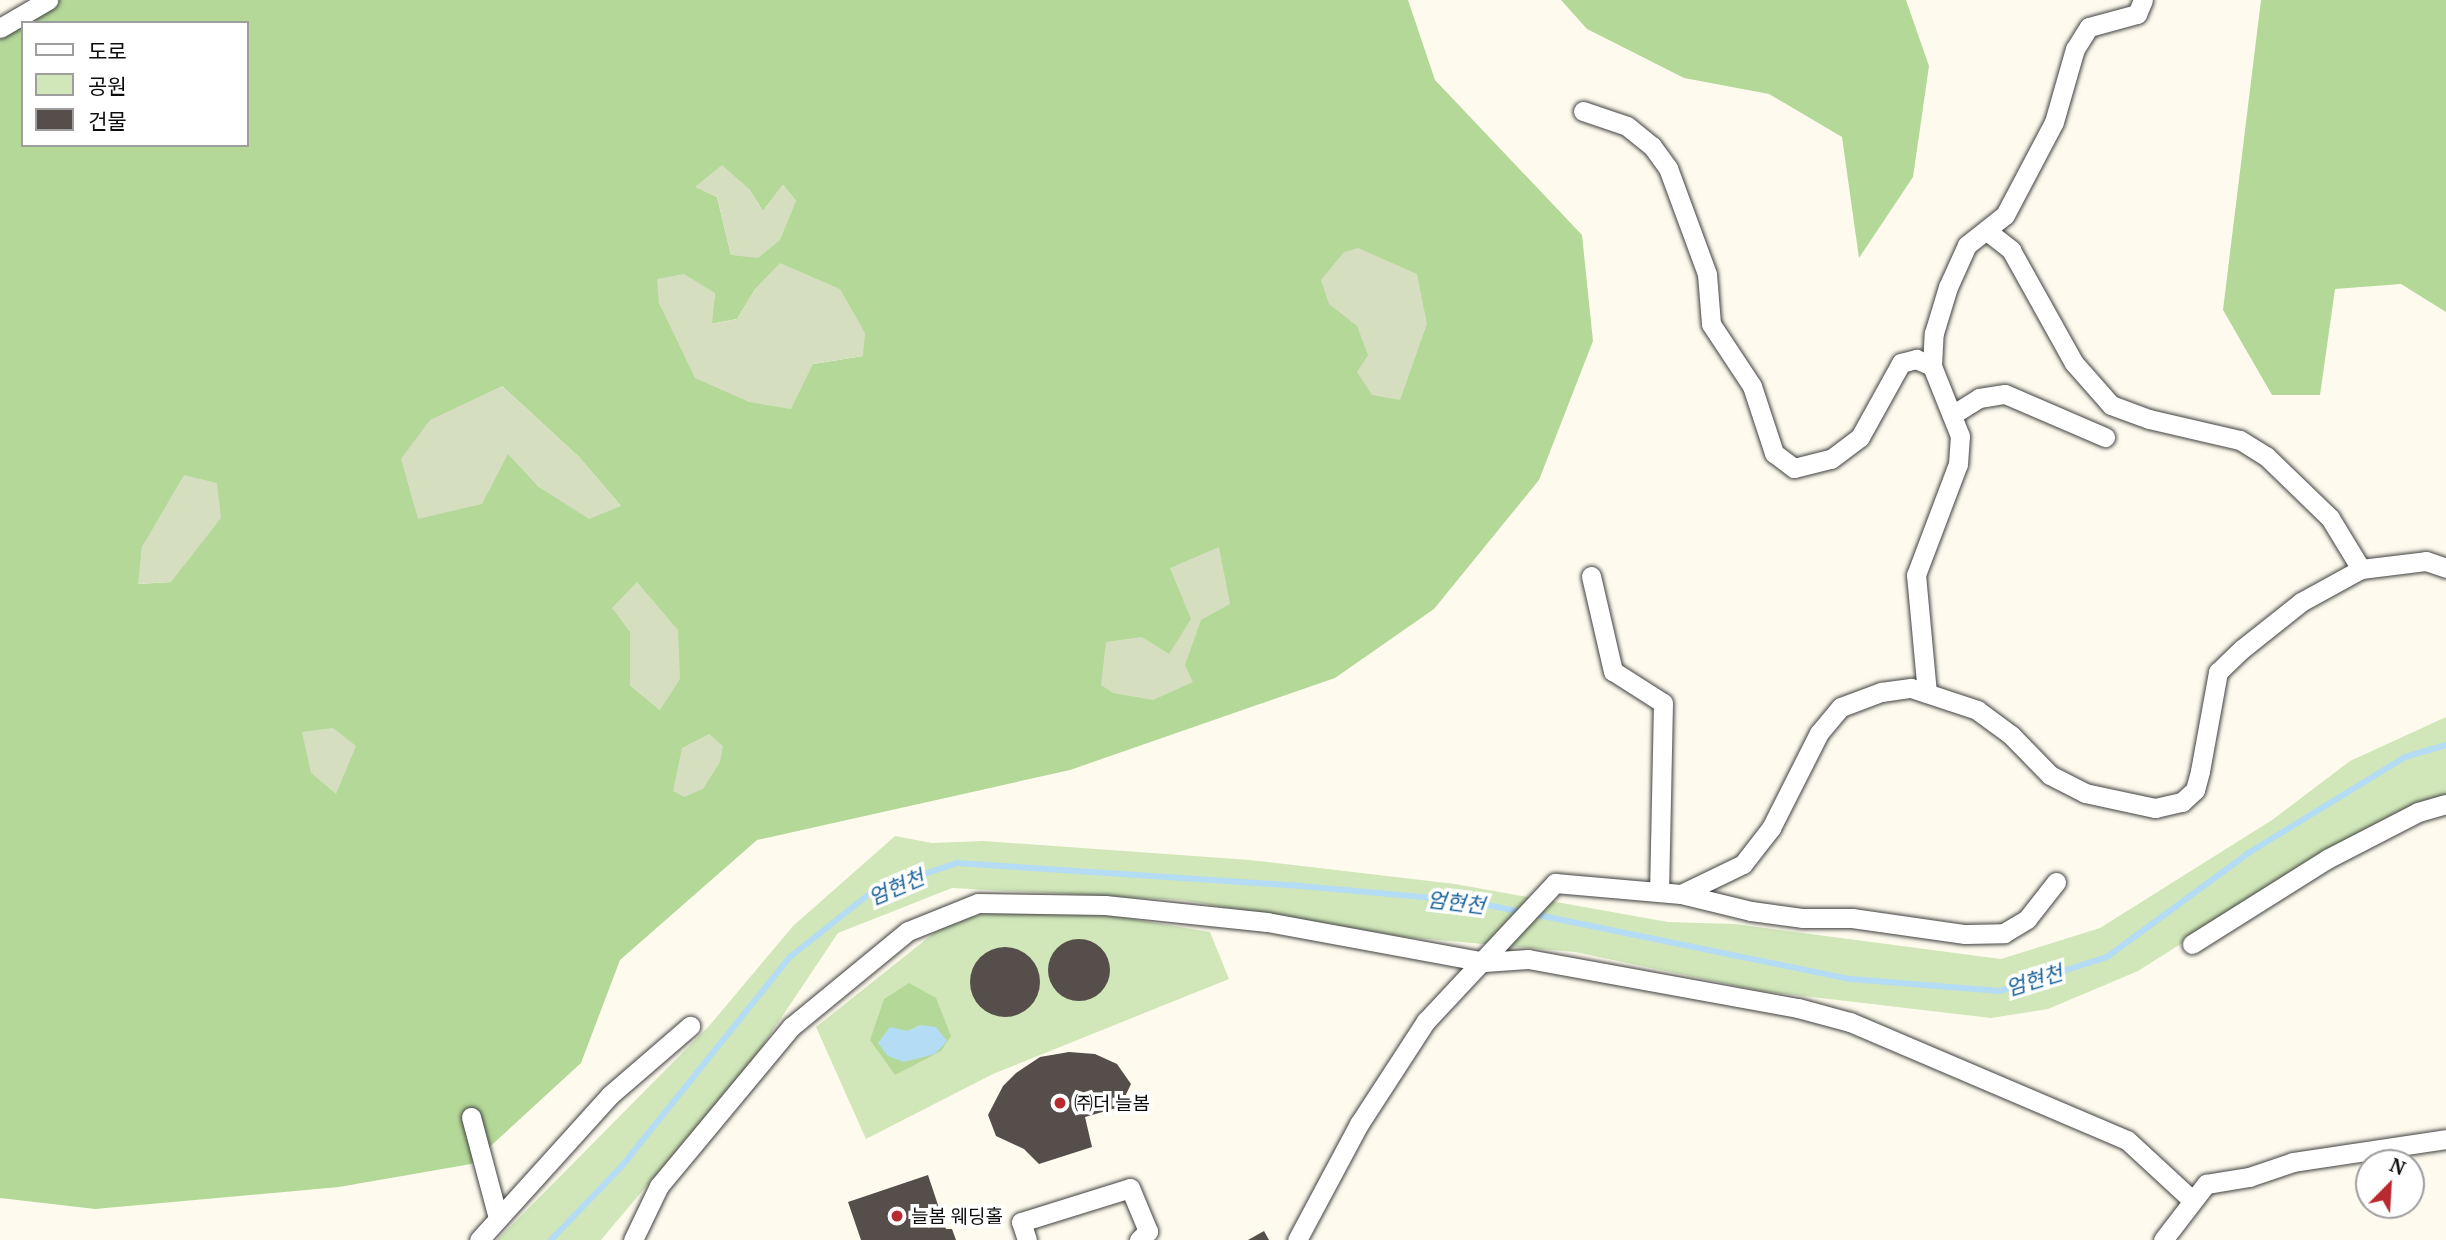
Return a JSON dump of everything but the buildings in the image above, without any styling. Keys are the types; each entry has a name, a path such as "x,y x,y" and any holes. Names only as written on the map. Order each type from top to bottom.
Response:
{"street":[{"path":"0,28 48,0"},
{"path":"1927,693 1916,575 1958,464 1960,436 1932,366 1934,332 1948,287 1967,246 2005,215 2054,122 2075,49 2089,27 2137,15 2143,0"},
{"path":"1583,111 1627,126 1652,146 1668,168 1707,274 1712,324 1752,386 1774,453 1794,468 1830,459 1860,438 1901,363 1916,359 1932,366"},
{"path":"1987,231 2011,250 2074,363 2111,405 2149,419 2240,440 2266,456 2330,518 2361,569"},
{"path":"1952,415 1979,398 2004,394 2105,438"},
{"path":"1681,894 1743,864 1771,828 1819,733 1841,707 1881,692 1911,688 1977,710 2011,735 2050,775 2085,793 2155,807 2182,802 2195,790 2218,671 2301,602 2361,569 2426,561 2445,563"},
{"path":"1591,576 1613,671 1663,703 1659,892"},
{"path":"2192,944 2327,859 2418,812 2446,804"},
{"path":"1297,1240 1359,1124 1426,1021 1555,883 1681,894 1789,916 1852,918 1978,934 2004,933 2027,919 2056,882"},
{"path":"633,1240 659,1186 791,1027 908,931 978,903 1105,905 1267,922 1484,962 1528,959 1798,1008 1850,1022 2126,1140 2192,1200"},
{"path":"479,1240 610,1095 690,1026"},
{"path":"471,1117 498,1218"},
{"path":"2163,1240 2206,1184 2249,1177 2293,1162 2446,1139"},
{"path":"1027,1240 1021,1222 1130,1188 1148,1231 1139,1240"}],"green space":[{"path":"31,0 1408,0 1435,80 1582,235 1593,341 1539,480 1434,609 1335,678 1070,770 757,840 620,960 581,1063 471,1164 339,1187 95,1209 0,1198 0,38","holes":["783,185 796,201 731,255 717,197 696,187 749,189 763,211","756,288 863,356 813,364 673,326 659,303 715,293 711,324 737,319","502,386 579,457 621,506 539,487 508,453","156,526 171,582 139,584 142,547","630,631 660,710 630,685"]},
{"path":"1561,0 1906,0 1929,66 1913,177 1859,258 1842,137 1769,94 1684,78 1587,29"},
{"path":"2261,0 2446,0 2446,312 2401,284 2335,289 2320,395 2272,395 2223,310"},
{"path":"722,165 749,189 763,211 783,185 796,201 780,240 758,258 731,255 717,197 695,187"},
{"path":"1358,248 1417,274 1427,324 1400,400 1372,395 1357,372 1368,355 1357,326 1329,304 1321,280 1344,252"},
{"path":"780,263 840,289 865,333 863,356 813,364 791,409 749,402 695,378 659,303 657,279 684,274 715,293 712,324 737,319 756,288"},
{"path":"502,386 579,457 621,506 589,519 539,487 508,454 482,504 418,519 401,459 430,420"},
{"path":"184,475 217,483 221,518 171,582 138,584 142,547"},
{"path":"1219,547 1230,604 1201,620 1185,665 1193,682 1153,700 1113,693 1101,685 1106,642 1142,637 1169,654 1191,619 1170,568"},
{"path":"637,582 678,630 680,679 660,710 630,685 630,632 612,608"},
{"path":"2446,717 2446,797 2282,880 2138,971 2048,1009 1991,1018 1761,991 1575,952 1405,937 1182,900 952,888 838,933 755,1057 601,1240 497,1240 709,1026 793,926 895,836 932,843 983,841 1250,860 1455,884 1668,922 1735,924 2001,959 2100,928 2272,820 2350,761"},
{"path":"333,728 356,746 336,794 311,773 302,732"},
{"path":"709,734 723,746 720,762 703,789 684,797 673,791 682,748"},
{"path":"989,911 1113,916 1210,932 1229,979 993,1074 866,1139 816,1027 939,929"},
{"path":"909,983 936,998 951,1036 941,1051 895,1075 870,1040 884,999","holes":["921,1025 888,1056 878,1043 890,1028 907,1031"]}],"water":[{"path":"921,1025 936,1027 947,1041 935,1054 904,1062 888,1056 878,1043 890,1027 907,1031"}],"waterway":[{"name":"엄현천","path":"1533,914 1851,979 2000,991 2107,957 2250,852 2405,757 2446,745"},
{"name":"엄현천","path":"551,1240 621,1167 790,957 873,891 957,863 1290,885 1467,901 1522,912"}],"place":[{"name":"㈜더 늘봄","path":"1060,1103"},
{"name":"늘봄 웨딩홀","path":"897,1216"}]}
